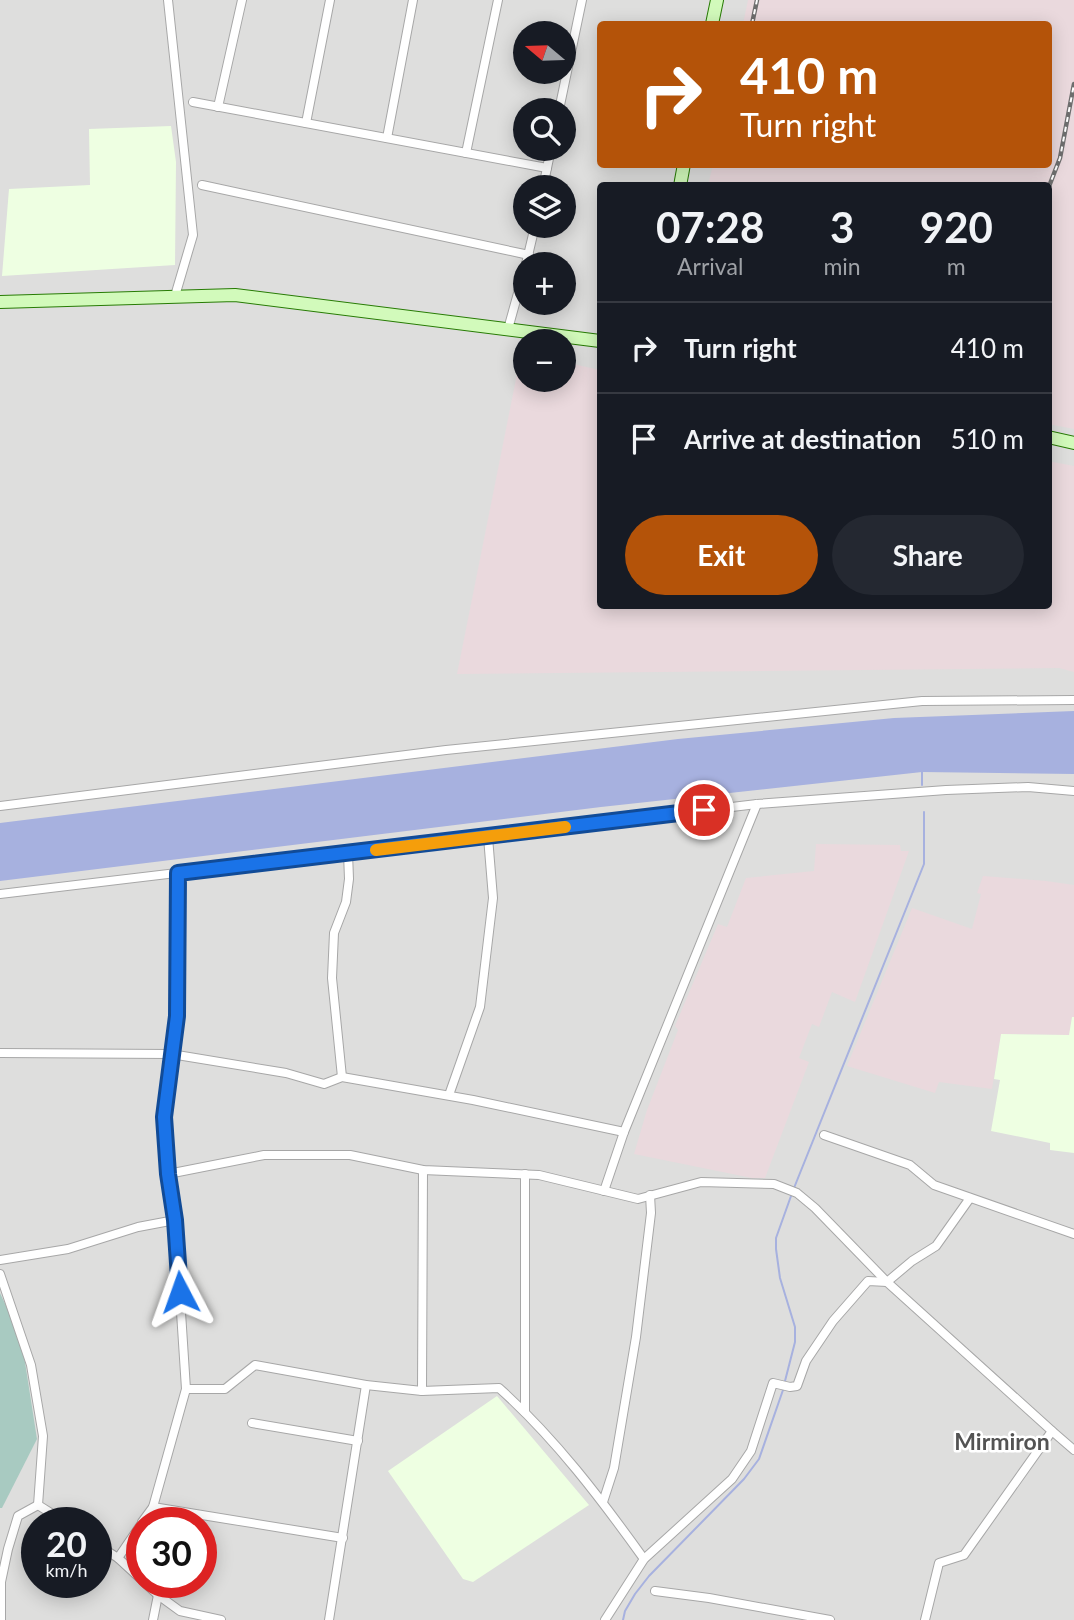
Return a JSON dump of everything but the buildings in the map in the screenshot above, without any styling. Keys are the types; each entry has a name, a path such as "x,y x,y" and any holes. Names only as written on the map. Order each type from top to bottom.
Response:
{"street":[{"path":"168,0 193,235 175,296"},
{"path":"218,107 242,0"},
{"path":"306,123 330,0"},
{"path":"387,138 413,0"},
{"path":"466,153 498,0"},
{"path":"562,98 582,0"},
{"path":"713,21 717,0"},
{"path":"193,102 547,168"},
{"path":"546,175 548,161"},
{"path":"202,185 513,260"},
{"path":"0,302 235,295 597,341"},
{"path":"508,329 513,312"},
{"path":"1052,438 1074,443"},
{"path":"0,806 446,750 922,701 1074,700"},
{"path":"0,894 757,804 946,789 1028,787 1074,791"},
{"path":"604,1191 624,1132 757,804"},
{"path":"449,1096 480,1007 493,898 488,837"},
{"path":"342,1077 332,978 334,933 346,902 349,879 348,853"},
{"path":"153,1507 186,1389 175,1220 164,1117 177,1016 178,873"},
{"path":"0,1054 171,1054 286,1073 324,1084 342,1077 624,1132"},
{"path":"824,1135 910,1165 934,1185 1074,1234"},
{"path":"168,1174 264,1155 350,1155 423,1170 539,1175 638,1199 701,1182 774,1184 797,1193 815,1208 887,1282 1074,1450"},
{"path":"422,1391 423,1170"},
{"path":"525,1174 525,1412"},
{"path":"603,1502 614,1468 636,1337 651,1213 650,1195"},
{"path":"605,1620 644,1559 732,1479 751,1451 773,1383 797,1386 806,1361 834,1321 868,1281 887,1282 936,1246 970,1198"},
{"path":"0,1261 68,1249 138,1227 175,1220"},
{"path":"0,1274 31,1365 43,1436 38,1505"},
{"path":"186,1389 225,1389 255,1365 366,1385 422,1391 499,1388 525,1412 603,1502 644,1559"},
{"path":"329,1620 366,1385"},
{"path":"252,1423 358,1441"},
{"path":"925,1620 939,1563 964,1555 1052,1431"},
{"path":"1,1620 1,1582 18,1516 38,1505"},
{"path":"217,1517 343,1538"},
{"path":"118,1558 126,1546"},
{"path":"112,1554 126,1565"},
{"path":"655,1591 830,1620"},
{"path":"153,1620 157,1598"},
{"path":"162,1598 180,1611 221,1620"}],"shaded area":[{"path":"0,0 1074,0 1074,1620 0,1620"},
{"path":"748,0 1074,0 1074,429 1052,425 1052,182 709,182 712,168 1052,168 1052,21 744,21"},
{"path":"171,126 176,162 175,265 2,276 9,189 90,185 89,129"},
{"path":"576,365 597,369 597,609 1052,609 1052,462 1074,466 1074,672 1059,668 457,674 513,392 576,392"},
{"path":"816,844 900,845 901,851 909,851 855,1002 832,992 819,1027 812,1024 799,1058 809,1062 765,1178 752,1178 634,1154 647,1110 678,1030 675,1026 718,924 727,927 746,878 814,871"},
{"path":"983,876 1074,885 1074,1017 1070,1035 1001,1034 992,1089 939,1082 935,1093 847,1066 912,908 972,929 981,894 977,893"},
{"path":"1072,1017 1074,1153 1050,1150 1050,1143 991,1131 1000,1080 994,1079 1001,1034 1069,1035"},
{"path":"0,1293 24,1356 37,1439 2,1508 0,1508"},
{"path":"497,1396 589,1505 473,1582 463,1579 388,1471"}],"water":[{"path":"1074,711 1074,774 922,772 601,807 0,881 0,823 678,739 894,718"}],"waterway":[{"path":"922,772 922,785"},
{"path":"794,1188 924,864 924,812"},
{"path":"785,1381 795,1342 795,1327 780,1278 776,1238 791,1196"},
{"path":"623,1620 635,1594 649,1576 744,1479 759,1459 783,1390"}],"railway":[{"path":"753,21 757,0"},
{"path":"1051,182 1060,158 1074,84"}],"slow traffic":[{"path":"376,850 565,827"}],"district":[{"name":"Mirmiron","path":"1002,1441"}],"route":[{"path":"180,1292 164,1117 177,1016 178,873 704,810"}]}
